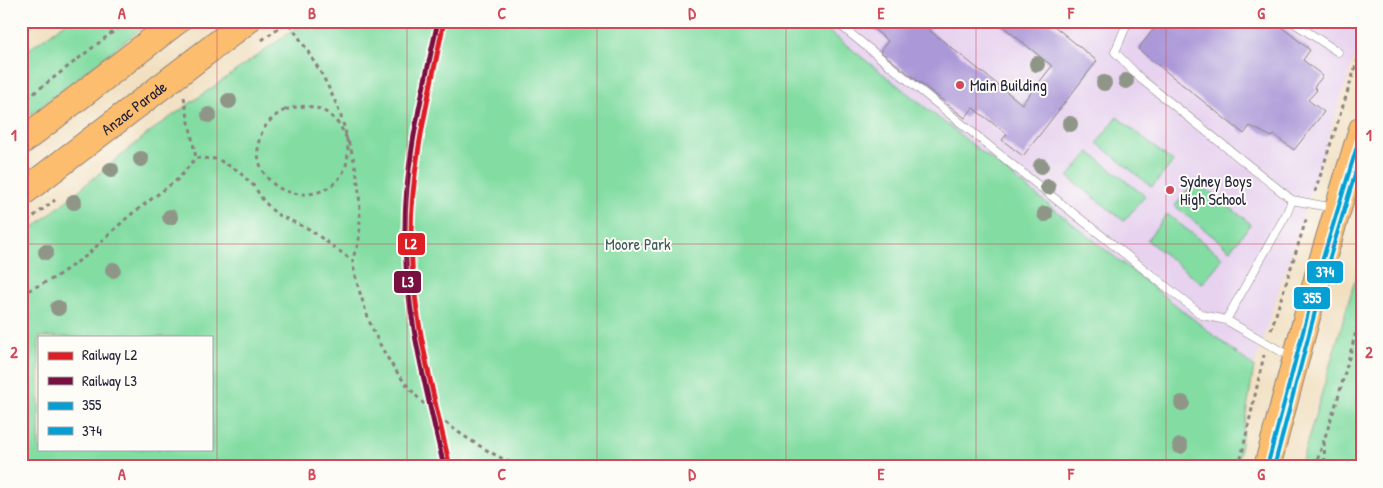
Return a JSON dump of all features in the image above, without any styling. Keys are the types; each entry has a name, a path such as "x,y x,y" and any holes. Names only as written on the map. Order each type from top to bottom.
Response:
{"main road":[{"path":"21,142 177,21"},
{"name":"Anzac Parade","path":"21,194 246,21"},
{"path":"1267,467 1295,359 1362,129"}],"lane":[{"path":"835,21 1202,315 1226,320 1267,345 1295,359"},
{"path":"1128,21 1115,52 1142,79 1292,200 1338,209"},
{"path":"1291,21 1338,52"},
{"path":"1226,320 1287,213 1292,200"}],"path":[{"path":"21,103 127,21"},
{"path":"287,21 322,73 336,107 346,142 347,159 342,172 333,184 320,192 306,195 285,191 272,183 264,172 258,150 261,136 273,118 285,110 300,106 321,110 334,118 343,130 352,147 355,159 359,200 359,240 353,261 370,322 385,352 426,407 454,430 496,456 519,467"},
{"path":"1239,467 1267,345 1362,47"},
{"path":"184,97 196,158"},
{"path":"196,158 217,159 237,170 254,186 263,200 276,214 309,229 353,261"},
{"path":"21,294 54,278 86,256 129,216 178,179 196,158"},
{"path":"1315,467 1338,398 1362,310"},
{"path":"1324,439 1325,467"}],"shaded area":[{"name":"Sydney Boys High School","path":"816,21 1362,21 1362,34 1254,367"}],"green space":[{"path":"68,21 151,21 21,122 21,55"},
{"name":"Moore Park","path":"306,21 816,21 1254,367 1237,467 21,467 21,238 151,131"},
{"path":"1117,117 1173,162 1152,187 1097,143"},
{"path":"1089,152 1145,196 1124,221 1068,177"},
{"path":"1195,180 1251,224 1230,250 1175,206"},
{"path":"1167,214 1223,258 1202,284 1147,240"},
{"path":"1362,256 1362,467 1300,467"}],"building":[{"name":"Main Building","path":"864,21 918,21 1022,104 1052,66 996,21 1048,21 1097,61 1023,156 1002,140 1007,134 973,108 965,118 880,51 888,41"},
{"path":"1160,21 1274,21 1310,50 1303,60 1323,76 1314,87 1317,90 1308,100 1324,112 1294,150 1274,135 1272,137 1250,126 1244,134 1138,49"}],"rail line":[{"name":"L3","path":"438,21 411,154 405,235 406,264 413,323 444,467"},
{"name":"L2","path":"444,21 427,100 418,154 414,181 411,235 412,264 419,323 450,467"}],"transit line":[{"name":"355","path":"1267,467 1320,268 1362,130"},
{"name":"374","path":"1274,467 1326,270 1362,151"}],"place":[{"name":"Main Building","path":"960,85"},
{"name":"Sydney Boys High School","path":"1170,190"}]}
